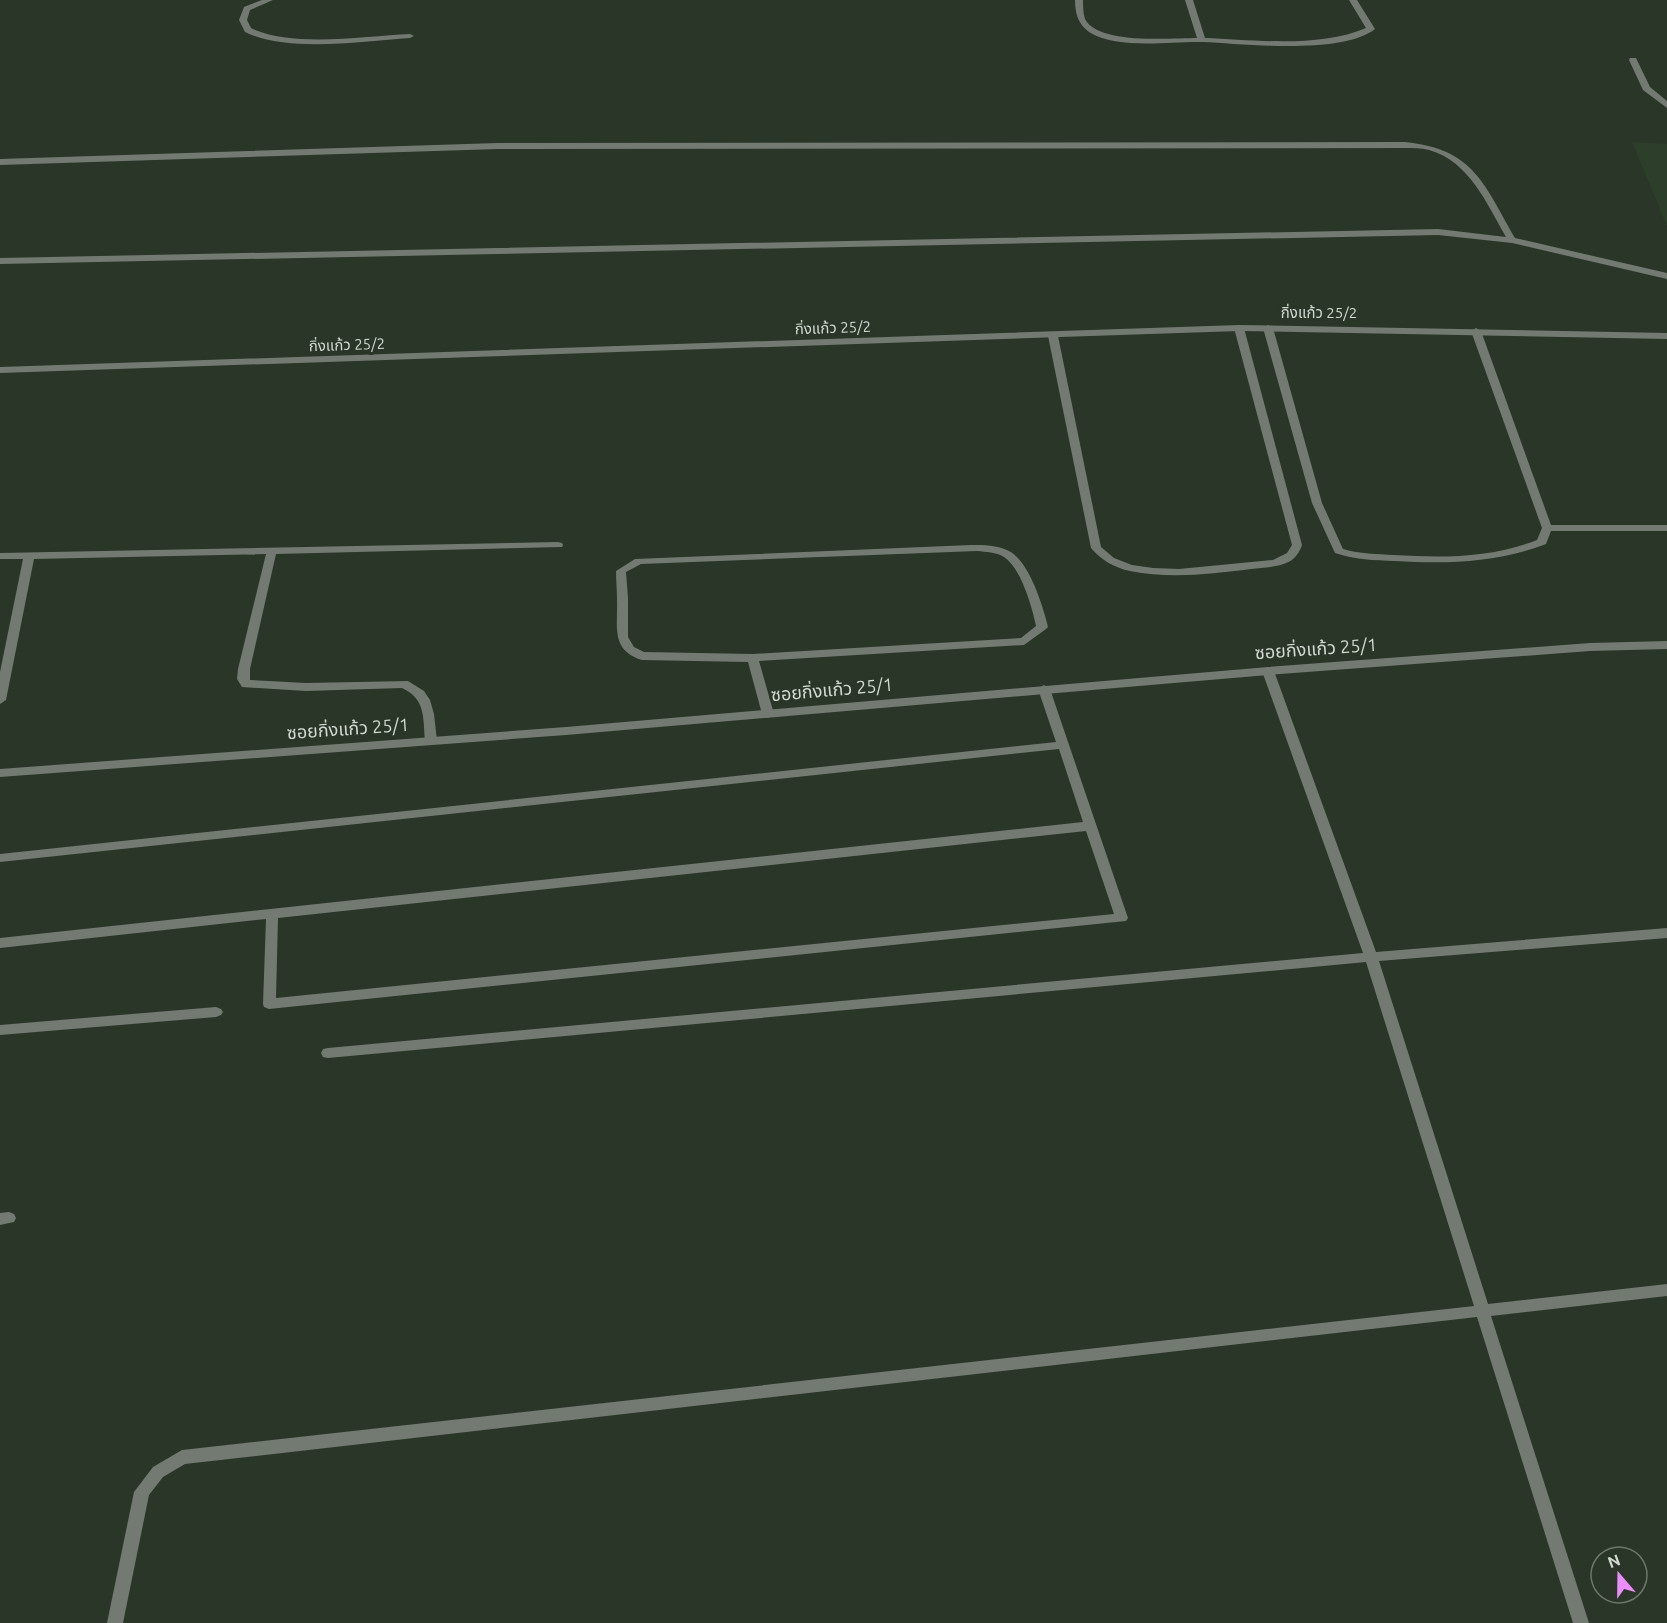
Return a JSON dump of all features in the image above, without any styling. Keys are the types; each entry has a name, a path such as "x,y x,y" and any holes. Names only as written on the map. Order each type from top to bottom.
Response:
{"street":[{"path":"269,0 247,9 243,16 243,23 249,31 257,35 292,41 410,36"},
{"path":"1079,0 1082,22 1093,32 1111,38 1301,42 1339,39 1365,33 1371,29 1353,0"},
{"path":"1189,0 1202,40"},
{"path":"1633,60 1646,88 1667,105"},
{"path":"0,162 498,146 1380,144 1434,149 1452,157 1471,172 1512,240"},
{"path":"0,261 1426,233 1512,240 1667,276"},
{"path":"1053,336 1096,548 1102,557 1120,567 1154,573 1274,563 1286,560 1297,545 1239,328"},
{"name":"กิ่งแก้ว 25/2","path":"0,370 1239,328 1667,336"},
{"path":"1268,328 1317,503 1339,551 1354,556 1490,558 1521,552 1542,542 1547,528 1476,331"},
{"path":"1547,528 1667,528"},
{"path":"0,556 558,545"},
{"path":"992,548 1014,559 1040,611 1042,627 1024,641 753,658 642,656 630,650 622,636 621,571 639,561 992,548"},
{"path":"272,550 244,669 243,679 246,684 306,687 404,684 417,689 426,699 431,741"},
{"path":"0,700 29,555"},
{"name":"ซอยกิ่งแก้ว 25/1","path":"0,773 768,714 1268,671 1590,647 1667,645"},
{"path":"753,658 768,714"},
{"path":"1268,671 1371,957 1581,1623"},
{"path":"272,914 269,1004 1122,918 1044,689"},
{"path":"0,858 1063,745"},
{"path":"0,943 1090,826"},
{"path":"328,1053 1371,957 1667,933"},
{"path":"0,1030 216,1012"},
{"path":"115,1623 142,1492 158,1472 182,1457 1667,1290"}],"shaded area":[{"path":"1632,142 1667,144 1667,226"}]}
